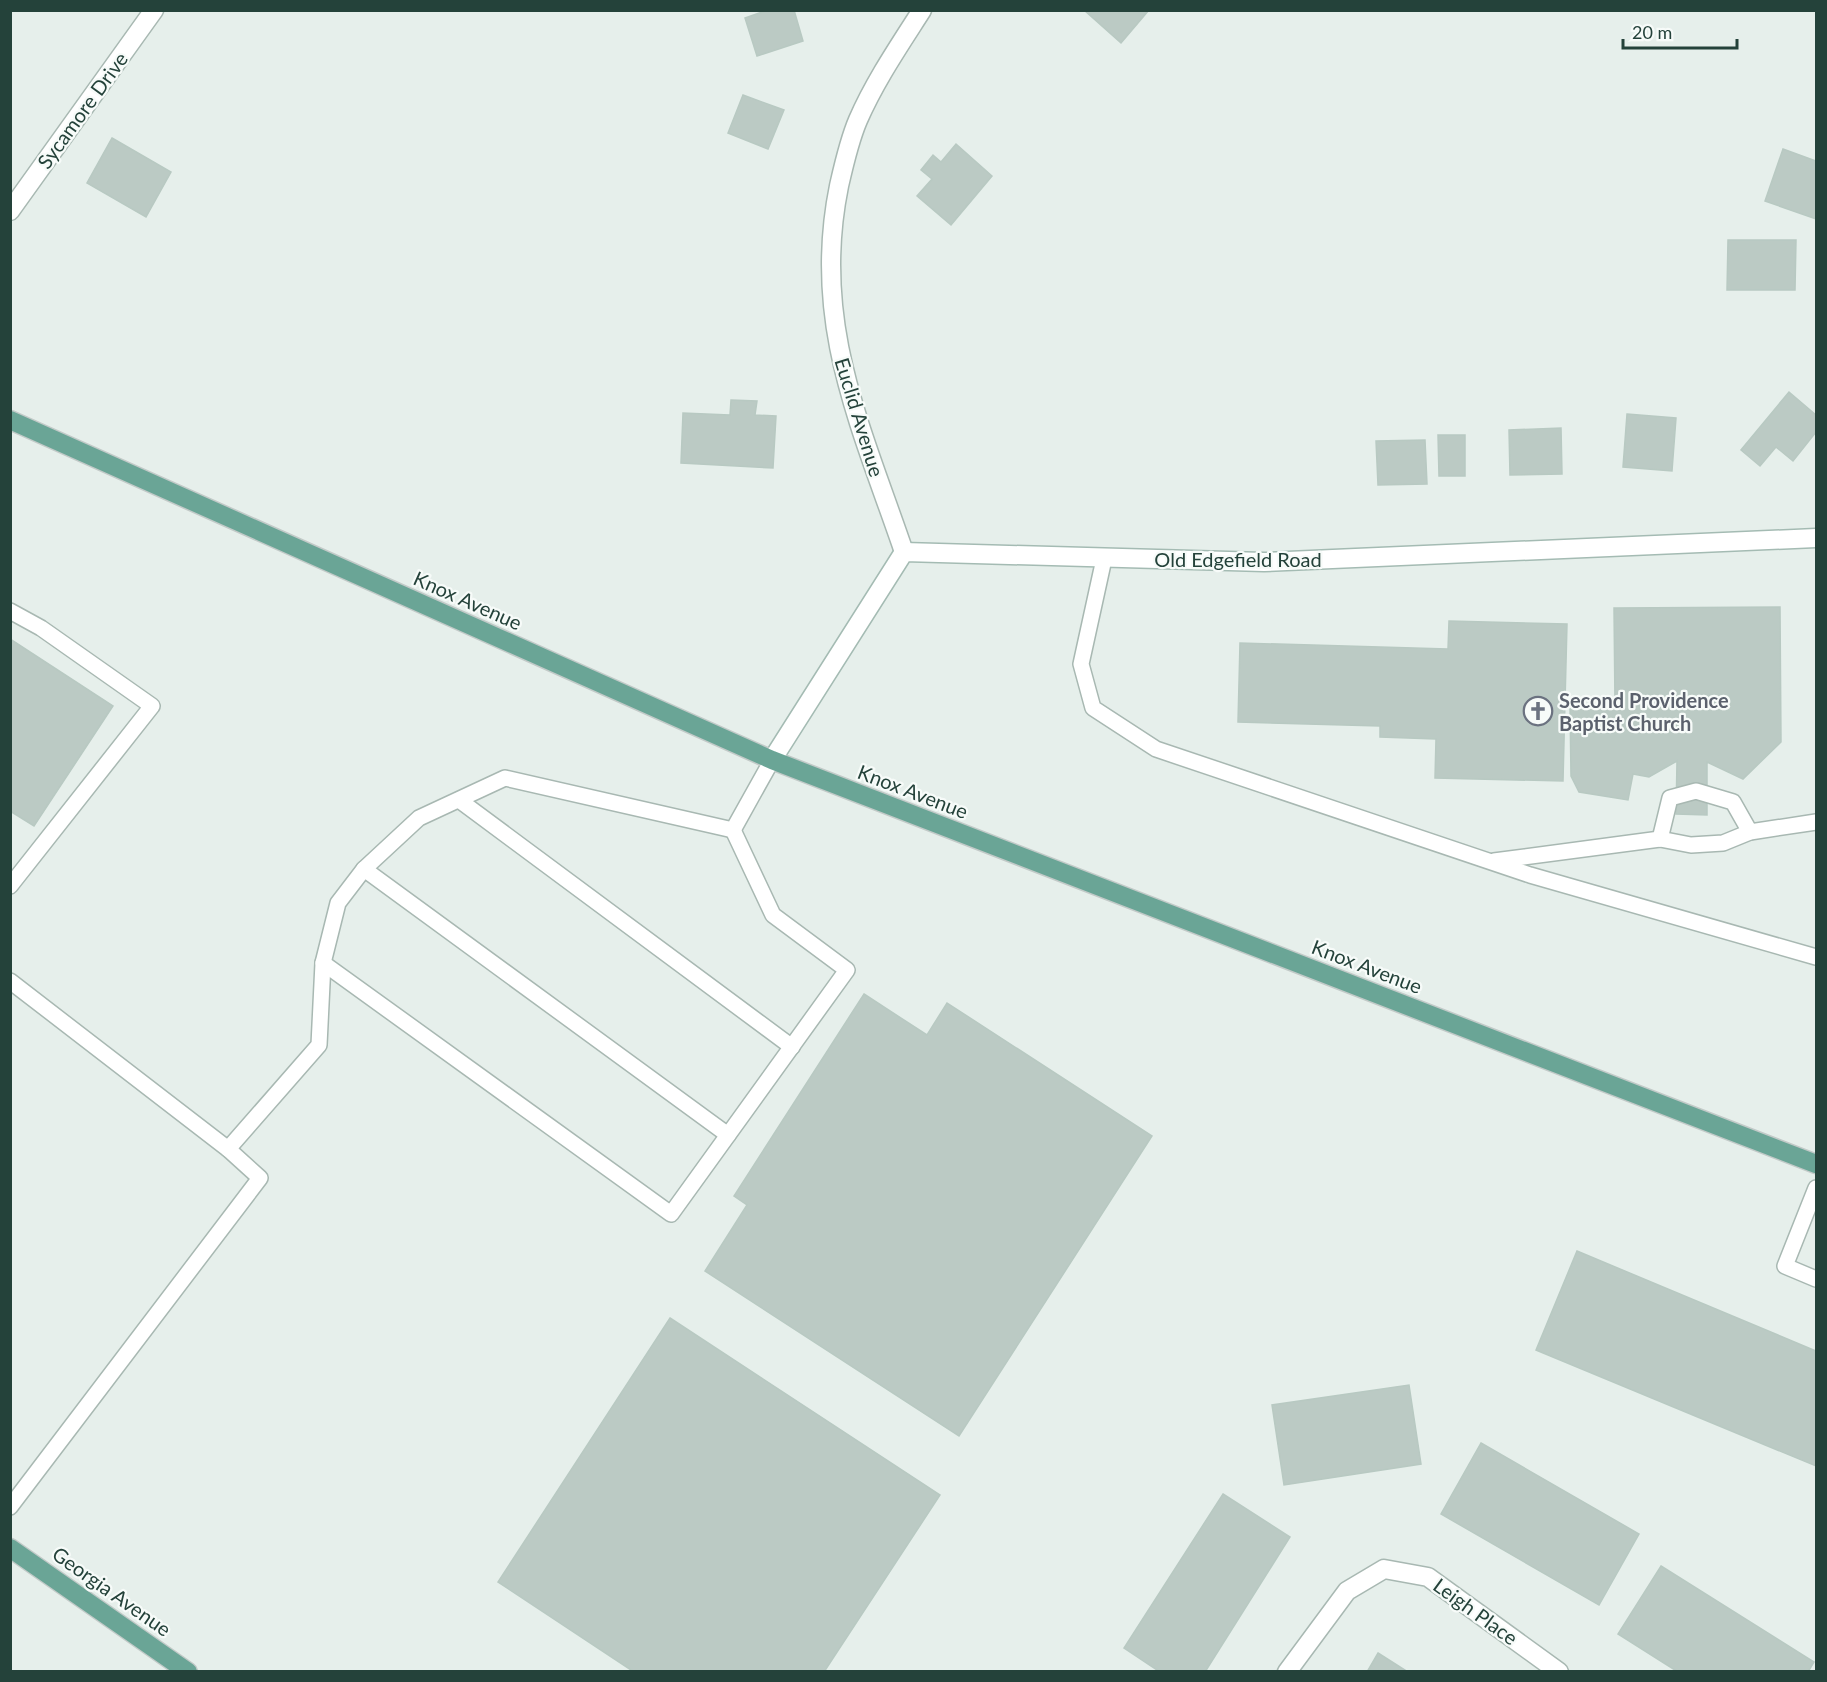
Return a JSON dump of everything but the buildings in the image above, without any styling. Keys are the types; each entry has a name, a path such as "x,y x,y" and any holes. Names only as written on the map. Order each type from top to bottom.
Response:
{"main road":[{"name":"Knox Avenue","path":"10,420 772,760 1816,1164"},
{"name":"Georgia Avenue","path":"10,1548 188,1671"}],"street":[{"name":"Sycamore Drive","path":"10,211 154,10"},
{"name":"Euclid Avenue","path":"904,552 850,398 833,317 830,260 833,214 857,122 878,79 922,10"},
{"name":"Old Edgefield Road","path":"904,552 1264,562 1816,538"},
{"path":"772,760 904,552"},
{"name":"Leigh Place","path":"1287,1671 1347,1592 1384,1569 1428,1576 1559,1671"}],"lane":[{"path":"1104,558 1081,664 1093,708 1156,749 1491,861 1816,957"},
{"path":"10,611 41,628 152,706 10,886"},
{"path":"733,830 772,760"},
{"path":"228,1149 319,1045 323,963 338,903 364,869 419,818 505,778 733,830"},
{"path":"1660,839 1670,798 1696,791 1733,802 1750,832"},
{"path":"459,800 792,1047"},
{"path":"1491,861 1660,839 1691,845 1723,843 1750,832 1816,822"},
{"path":"323,963 671,1214 847,970 772,915 733,830"},
{"path":"364,869 728,1135"},
{"path":"10,981 228,1149 260,1178 10,1507"},
{"path":"1816,1188 1785,1266 1816,1279"}],"place":[{"name":"Second Providence Baptist Church","path":"1538,711"}]}
